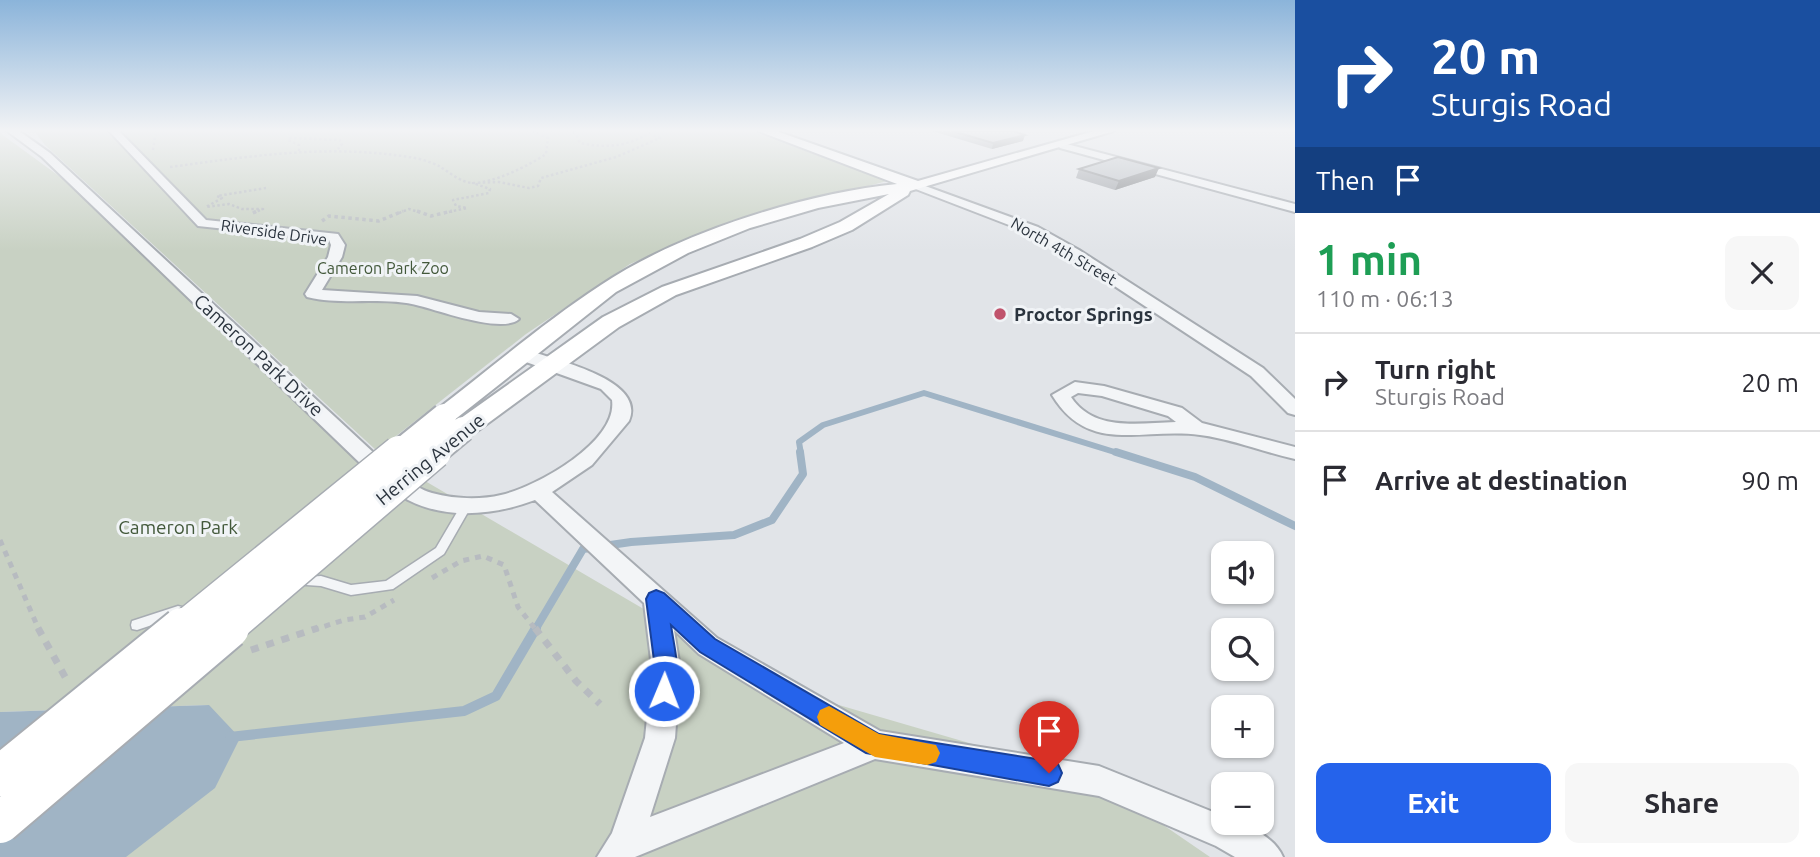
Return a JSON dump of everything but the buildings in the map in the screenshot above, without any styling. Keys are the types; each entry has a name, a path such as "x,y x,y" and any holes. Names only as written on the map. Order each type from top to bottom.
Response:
{"main road":[{"name":"North 4th Street","path":"875,171 917,186"},
{"name":"Herring Avenue","path":"0,776 453,423 552,365 611,322 669,291 846,226 889,198 917,186 972,171"},
{"name":"Herring Avenue","path":"0,823 453,423 521,354 608,288 682,249 744,224 871,191 917,186"}],"street":[{"name":"Cameron Park Drive","path":"63,171 368,459 427,500 467,505 499,504 537,490 564,478 594,452 622,415 621,399 607,385 521,354"},
{"name":"Riverside Drive","path":"152,171 202,223 333,237 338,246 335,257 312,295 417,300 478,317 511,319"},
{"path":"1157,171 1295,208"},
{"name":"North 4th Street","path":"917,186 1013,221 1074,253 1257,372 1282,393 1295,409"},
{"path":"1197,429 1175,412 1104,391 1075,387 1061,395 1067,410 1089,423 1116,429 1197,429 1295,453"},
{"path":"537,490 708,646 875,745 1099,781 1228,834 1266,857"},
{"path":"619,850 660,738 666,668 656,599"},
{"path":"619,850 875,745"}],"lane":[{"path":"137,625 269,580 321,581 351,590 389,586 440,551 467,505"}],"path":[{"path":"316,225 329,216 379,221 409,209 431,216 467,208 456,206 453,200 489,193 490,189 446,171"},
{"path":"473,183 517,171"},
{"path":"473,183 499,182 529,188 538,186 541,178 567,171"},
{"path":"248,215 263,209 242,209 229,204 206,207 222,198 217,196 265,188"},
{"path":"517,607 576,681 600,704"}],"green space":[{"name":"Cameron Park","path":"0,171 52,171 107,211 338,430 777,687 1099,781 1210,857 125,857 209,705 0,712"},
{"name":"Cameron Park Zoo","path":"73,171 860,171 887,181 719,226 630,264 526,334 377,451"}],"water":[{"path":"209,705 240,738 215,788 126,857 0,857 0,712"}],"waterway":[{"path":"801,454 799,442 823,425 924,393 1121,454"},
{"path":"535,630 583,549 631,542 734,535 772,520 803,474 800,452"},
{"path":"1116,452 1195,477 1295,526"},
{"path":"230,737 464,711 496,696 536,628"}],"slow traffic":[{"path":"829,717 875,745 927,753"}],"place":[{"name":"Proctor Springs","path":"1000,314"}],"route":[{"path":"664,691 666,668 656,599 708,646 875,745 1049,773"}]}
